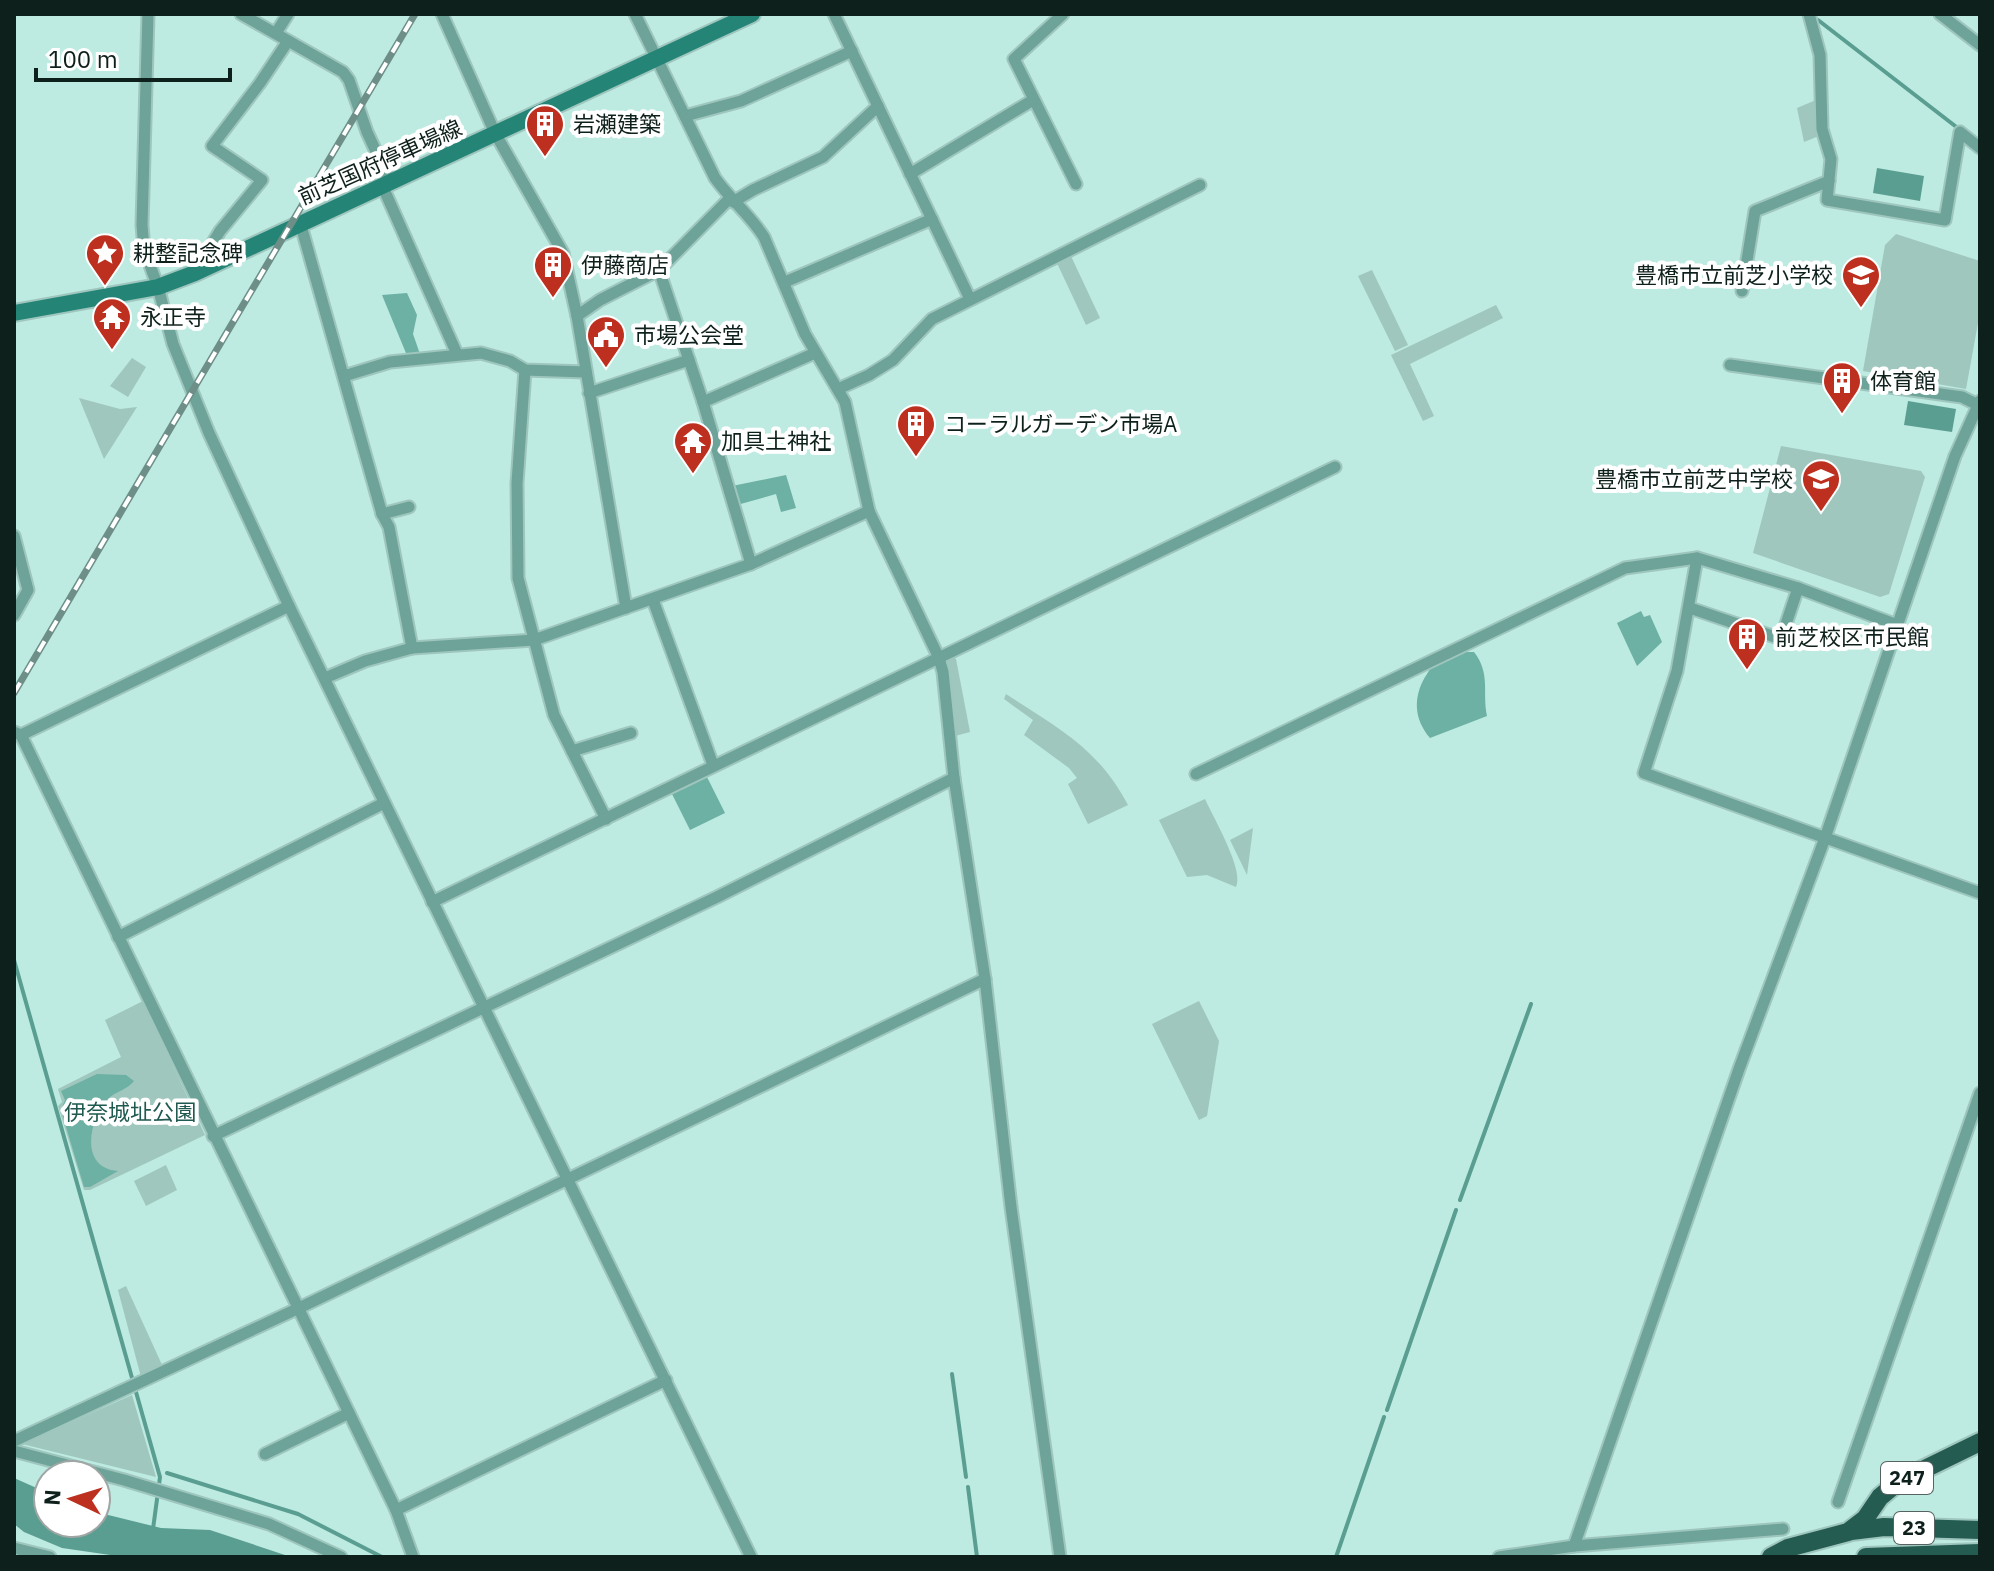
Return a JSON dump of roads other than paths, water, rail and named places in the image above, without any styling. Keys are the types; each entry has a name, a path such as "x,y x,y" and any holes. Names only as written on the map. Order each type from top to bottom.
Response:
{"highway":[{"name":"247","path":"1848,1532 1865,1519 1880,1497 1898,1482 1980,1442"},
{"name":"23","path":"1848,1532 1884,1527 1980,1530"},
{"path":"1771,1557 1816,1539 1848,1532"},
{"name":"23","path":"1866,1557 1980,1553"}],"main road":[{"name":"前芝国府停車場線","path":"14,313 158,287 195,273 752,14"}],"street":[{"path":"148,14 142,225 144,249 173,344 209,433 289,606 751,1557"},
{"path":"241,14 343,72 349,80 386,184 457,354"},
{"path":"276,33 288,14"},
{"path":"442,14 495,133 563,253 577,316 626,608"},
{"path":"635,14 715,178 764,237 815,353 845,402 869,511 943,672 954,778 985,979 1011,1207 1060,1557"},
{"path":"834,14 970,299"},
{"path":"1063,14 1014,59 1076,184"},
{"path":"1809,14 1820,55 1822,129 1831,159 1827,200 1945,220 1960,132 1980,148"},
{"path":"1940,14 1980,45"},
{"path":"195,273 220,231 262,180 212,146 288,41"},
{"path":"685,116 741,101 852,51"},
{"path":"910,174 1033,100"},
{"path":"577,316 600,300 659,270 731,200 823,157 878,106"},
{"path":"1742,291 1755,211 1829,181"},
{"path":"838,389 893,360 932,319 1200,185"},
{"path":"785,282 932,219"},
{"path":"300,222 382,514 389,527 412,648"},
{"path":"659,270 703,402 751,564"},
{"path":"703,402 815,353"},
{"path":"344,376 376,365 457,354 489,354 525,370 586,372"},
{"path":"589,393 689,360"},
{"path":"1574,1546 1739,1069 1825,838 1955,456 1979,404 1962,397 1730,365"},
{"path":"525,370 517,483 518,578 554,715 606,819"},
{"path":"432,902 1335,467"},
{"path":"382,514 409,507"},
{"path":"325,678 365,661 412,648 534,640 751,564 869,511"},
{"path":"14,536 28,590 14,615"},
{"path":"1196,774 1625,568 1697,558 1798,588 1897,625"},
{"path":"1697,558 1677,671 1644,773 1980,893"},
{"path":"1690,608 1781,639 1798,588"},
{"path":"653,600 713,765"},
{"path":"289,606 18,733 396,1510 413,1557"},
{"path":"572,751 631,733"},
{"path":"213,1136 717,897 954,778"},
{"path":"118,937 384,803"},
{"path":"14,1441 985,979"},
{"path":"1838,1502 1980,1093"},
{"path":"396,1510 666,1380"},
{"path":"265,1454 349,1413"},
{"path":"14,1451 269,1524 341,1557"},
{"path":"1499,1557 1574,1546 1783,1529"},
{"path":"15,1553 50,1557"}],"waterway":[{"path":"1818,20 1959,129"},
{"path":"14,960 160,1477 153,1529"},
{"path":"1460,1200 1531,1004"},
{"path":"1387,1410 1456,1210"},
{"path":"952,1374 966,1477"},
{"path":"1336,1557 1384,1417"},
{"path":"167,1473 298,1514 382,1557"},
{"path":"968,1487 977,1557"}],"railway":[{"path":"14,693 415,14"}],"place":[{"name":"岩瀬建築","path":"545,158"},
{"name":"耕整記念碑","path":"105,287"},
{"name":"伊藤商店","path":"553,299"},
{"name":"豊橋市立前芝小学校","path":"1861,309"},
{"name":"永正寺","path":"112,351"},
{"name":"市場公会堂","path":"606,369"},
{"name":"体育館","path":"1842,415"},
{"name":"コーラルガーデン市場A","path":"916,458"},
{"name":"加具土神社","path":"693,475"},
{"name":"豊橋市立前芝中学校","path":"1821,513"},
{"name":"前芝校区市民館","path":"1747,671"}],"park label":[{"name":"伊奈城址公園","path":"130,1112"}]}
